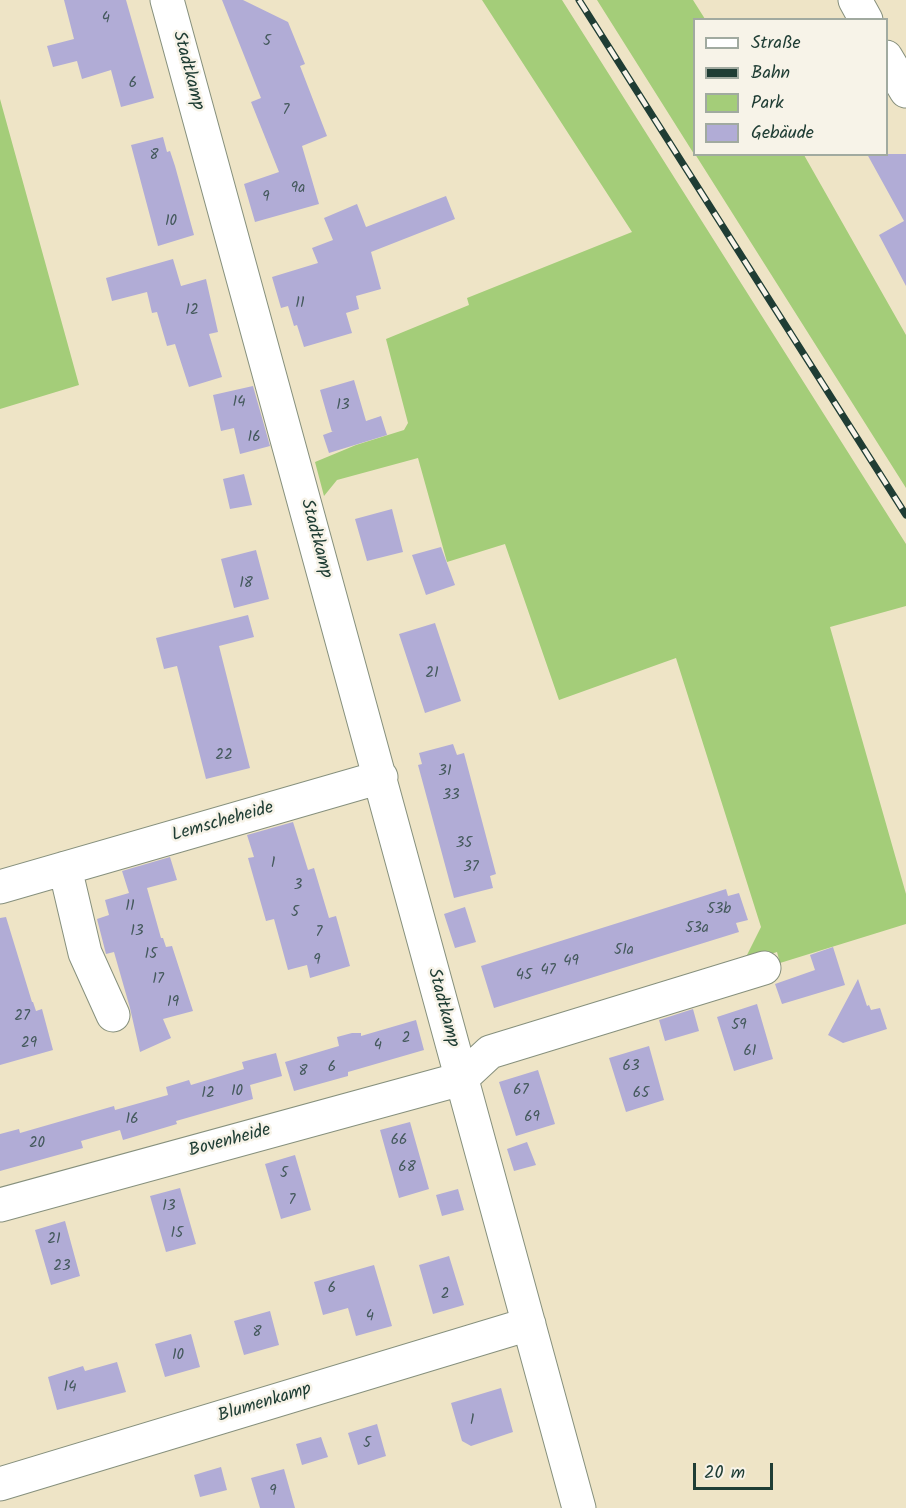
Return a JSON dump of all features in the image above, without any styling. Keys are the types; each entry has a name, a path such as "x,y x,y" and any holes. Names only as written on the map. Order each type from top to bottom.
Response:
{"street":[{"name":"Stadtkamp","path":"167,0 579,1508"},
{"path":"855,0 865,18"},
{"path":"888,60 906,91"},
{"name":"Lemscheheide","path":"0,887 381,777"},
{"path":"64,868 86,953 113,1016"},
{"name":"Stadtkamp","path":"460,1079 490,1052 764,968"},
{"name":"Bovenheide","path":"0,1205 460,1079"},
{"name":"Blumenkamp","path":"0,1484 529,1324"}],"green space":[{"path":"482,0 562,0 906,544 906,606 830,627 906,894 906,924 780,963 777,952 743,963 761,927 676,658 559,700 505,544 447,562 418,458 337,480 324,496 315,462 356,445 404,430 408,423 386,339 469,305 467,298 632,232"},
{"path":"597,0 693,0 704,18 693,18 693,152"},
{"path":"0,99 79,385 0,409"},
{"path":"696,156 805,156 906,335 906,488"}],"building":[{"path":"64,0 126,0 154,98 121,107 111,70 82,79 77,61 53,67 47,46 74,39"},
{"path":"222,0 243,0 288,22 305,64 300,66 327,136 302,146 319,204 255,222 244,184 279,172 251,102 261,98"},
{"path":"163,137 167,152 170,151 175,166 194,235 158,246 131,145"},
{"path":"906,154 906,286 879,235 904,221 868,156"},
{"path":"446,196 455,219 371,252 381,289 356,296 359,309 346,313 352,333 304,347 288,306 281,308 272,277 318,263 312,248 333,240 324,218 357,204 366,227"},
{"path":"173,259 181,286 206,279 218,332 209,334 222,377 189,387 175,344 167,346 157,312 152,313 147,292 112,301 106,278"},
{"path":"354,380 366,421 381,416 387,435 329,453 323,435 332,432 320,390"},
{"path":"253,386 270,446 240,454 234,428 221,431 213,395"},
{"path":"244,474 252,505 230,509 223,479"},
{"path":"392,509 403,552 367,561 355,519"},
{"path":"441,547 455,585 426,595 412,555"},
{"path":"256,550 269,599 234,608 221,559"},
{"path":"248,615 254,637 219,646 250,768 206,779 177,666 164,669 156,638"},
{"path":"435,623 461,701 425,713 399,634"},
{"path":"453,744 457,755 464,753 496,874 490,876 493,888 454,898 418,765 422,764 419,753"},
{"path":"293,822 308,870 314,868 329,918 336,916 350,966 310,978 307,965 288,970 274,919 266,921 248,858 254,857 247,835"},
{"path":"170,857 177,880 147,888 161,938 166,947 172,946 193,1011 163,1019 171,1038 140,1052 114,952 106,954 97,919 109,915 105,900 129,893 122,871"},
{"path":"726,889 728,896 739,893 748,920 736,923 739,932 494,1008 481,966"},
{"path":"465,907 476,942 455,948 444,914"},
{"path":"6,917 32,1002 36,1011 42,1009 53,1050 0,1065 0,918"},
{"path":"833,947 845,985 782,1004 775,984 815,970 810,955"},
{"path":"858,979 867,1006 869,1005 871,1010 880,1008 887,1029 843,1043 828,1035"},
{"path":"757,1004 773,1059 734,1071 717,1017"},
{"path":"693,1009 699,1031 665,1041 659,1020"},
{"path":"416,1020 424,1050 348,1072 348,1076 294,1091 285,1062 339,1046 337,1037 352,1033 361,1033 361,1036"},
{"path":"649,1046 664,1100 626,1112 609,1058"},
{"path":"276,1053 282,1076 250,1085 253,1099 176,1121 177,1124 123,1140 120,1130 81,1141 83,1148 0,1171 0,1134 19,1129 20,1133 114,1106 115,1110 168,1095 166,1087 189,1080 191,1085 244,1069 242,1062"},
{"path":"538,1070 555,1124 516,1136 499,1082"},
{"path":"410,1122 429,1189 399,1198 380,1130"},
{"path":"527,1142 536,1165 514,1171 507,1149"},
{"path":"295,1155 311,1210 281,1219 265,1164"},
{"path":"180,1188 196,1244 166,1252 150,1196"},
{"path":"458,1189 464,1210 442,1216 436,1195"},
{"path":"65,1221 80,1276 51,1285 35,1230"},
{"path":"449,1256 464,1305 433,1314 419,1265"},
{"path":"374,1265 392,1326 356,1336 348,1308 323,1315 314,1282"},
{"path":"270,1311 279,1345 244,1355 234,1321"},
{"path":"191,1334 200,1367 165,1377 155,1344"},
{"path":"117,1362 126,1392 57,1410 48,1377 83,1366 85,1371"},
{"path":"501,1388 513,1432 471,1446 462,1441 451,1403"},
{"path":"377,1424 386,1456 358,1465 348,1433"},
{"path":"321,1437 328,1457 302,1465 296,1444"},
{"path":"221,1467 227,1490 200,1497 194,1475"},
{"path":"284,1469 295,1508 260,1508 251,1478"}],"railway":[{"path":"579,0 906,515"}]}
